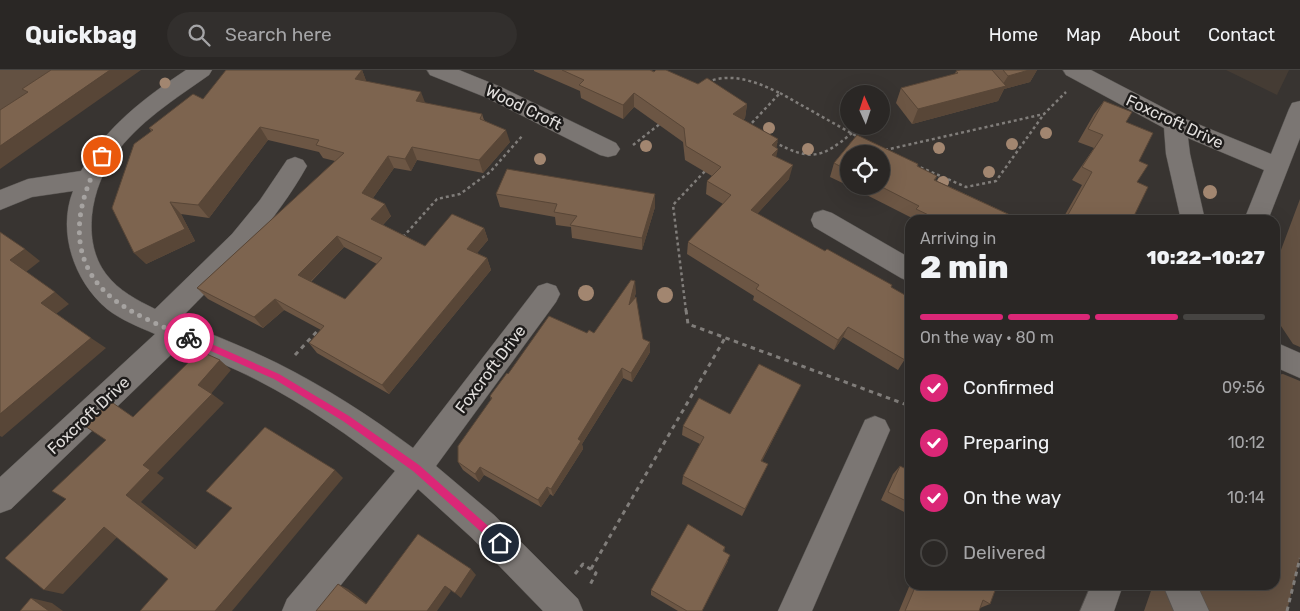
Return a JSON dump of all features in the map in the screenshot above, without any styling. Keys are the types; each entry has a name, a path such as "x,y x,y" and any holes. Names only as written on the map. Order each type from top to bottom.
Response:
{"street":[{"path":"201,70 150,106 120,133 102,156 90,179 78,224 83,257 96,281 111,297 131,310 276,376 346,418 416,468 500,543 566,611"},
{"name":"Wood Croft","path":"438,70 493,92 608,148"},
{"name":"Foxcroft Drive","path":"1079,73 1175,124 1278,166"},
{"path":"1258,215 1300,110"},
{"path":"1175,124 1178,154 1192,215"},
{"name":"Foxcroft Drive","path":"0,498 167,328 269,207 295,166"},
{"path":"0,201 28,188 90,179"},
{"path":"823,220 905,268"},
{"name":"Foxcroft Drive","path":"299,611 416,468 546,294"},
{"path":"1280,356 1300,366"},
{"path":"795,611 875,430"},
{"path":"1096,611 1105,590"},
{"path":"1182,590 1192,611"}],"path":[{"path":"907,162 966,187 996,181 1044,114 1079,73"},
{"path":"700,87 716,76 738,75 780,93 840,126"},
{"path":"756,132 747,127 780,93"},
{"path":"891,154 882,151 1044,114"},
{"path":"396,244 437,199 460,194 490,172 540,115"},
{"path":"608,148 630,147 648,135 667,117"},
{"path":"772,141 797,155 820,156 834,149 850,135"},
{"path":"855,135 860,138"},
{"path":"707,170 673,206 688,324 905,404"},
{"path":"276,376 323,325"},
{"path":"591,569 725,338"},
{"path":"1287,611 1300,558"}],"shaded area":[{"path":"0,70 65,70 0,112"},
{"path":"1226,70 1289,70 1277,95"},
{"path":"1300,199 1300,347 1293,344 1280,324 1280,253"},
{"path":"1280,374 1300,381 1300,558 1287,611 1204,611 1192,590 1280,590"},
{"path":"1151,590 1171,590 1183,611 1144,611"}],"building":[{"path":"51,70 110,70 0,146 0,110 28,92 22,89"},
{"path":"226,70 362,70 355,79 421,92 416,101 482,114 480,119 506,130 479,160 412,147 405,159 388,156 362,193 385,204 371,219 425,246 452,214 484,228 467,249 487,258 382,385 309,343 324,326 275,299 254,317 197,288 344,153 316,145 319,140 260,127 198,205 170,202 185,229 134,253 112,208 134,144 153,130 149,128 193,94 203,99","holes":["337,236 382,258 345,299 298,275"]},
{"path":"562,70 650,70 654,72 656,70 666,70 698,84 707,78 747,104 733,114 778,139 772,145 778,149 772,155 793,165 751,210 825,251 827,249 892,285 891,287 905,295 905,360 848,327 838,340 756,289 759,285 688,242 731,195 707,181 721,167 686,146 684,128 634,93 623,105 579,85 584,80"},
{"path":"992,70 1006,86 918,109 901,88 958,73 956,71"},
{"path":"1003,70 1029,70 1008,76"},
{"path":"1104,101 1132,112 1126,122 1153,133 1139,161 1148,165 1137,182 1148,187 1134,215 1068,215 1092,172 1082,167 1103,135 1088,129"},
{"path":"857,135 878,145 849,145"},
{"path":"890,151 918,164 917,166 937,176 934,180 1010,215 929,215 916,209 919,206 890,191"},
{"path":"840,156 840,166 834,163"},
{"path":"507,169 655,194 642,238 570,225 577,216 554,212 557,204 496,194"},
{"path":"0,232 25,249 10,260 55,292 41,303 91,338 0,414"},
{"path":"631,280 635,281 629,305 636,297 643,339 650,342 631,373 622,368 578,439 581,441 551,489 547,487 538,500 480,467 475,474 458,462 458,446 492,398 490,396 549,316 587,333 589,330 594,333"},
{"path":"200,351 220,360 198,385 212,394 143,465 150,470 126,495 195,549 232,508 206,491 265,427 335,470 215,611 140,611 168,579 104,527 44,590 5,558 66,499 52,491 106,440 85,426 110,401 133,417"},
{"path":"759,364 801,385 761,461 768,464 745,509 683,476 704,437 683,426 699,398 730,414"},
{"path":"900,466 905,468 905,500 888,492"},
{"path":"688,524 725,547 723,551 730,555 702,611 687,611 651,590"},
{"path":"418,534 471,569 455,593 445,586 427,611 316,611 338,584 366,604"},
{"path":"914,590 995,590 990,604 983,600 979,611 905,611"},
{"path":"31,598 49,611 20,611"}],"way so far":[{"path":"102,156 90,179 80,213 78,224 83,257 96,281 117,302 189,338"}],"route":[{"path":"189,338 276,376 346,418 416,468 500,543"}]}
